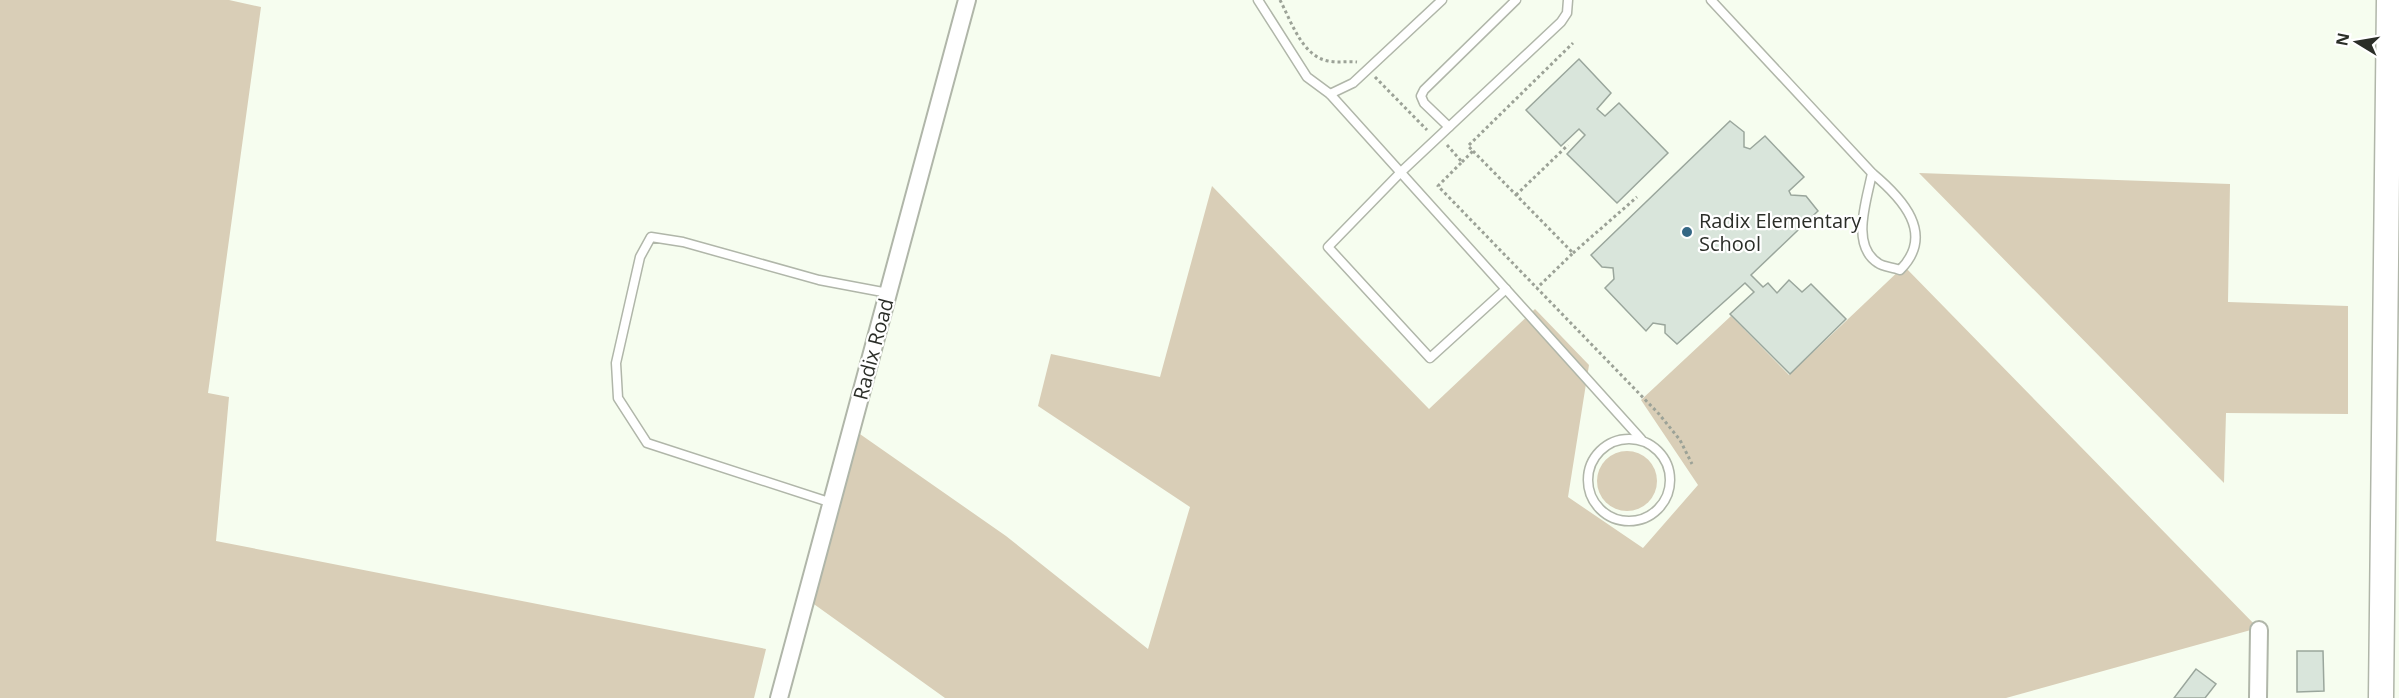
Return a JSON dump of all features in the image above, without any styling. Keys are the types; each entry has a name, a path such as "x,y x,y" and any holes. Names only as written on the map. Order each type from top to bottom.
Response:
{"main road":[{"path":"2381,698 2384,595 2385,254 2393,211 2388,0"}],"street":[{"name":"Radix Road","path":"779,698 967,0"},
{"path":"2258,698 2259,630"}],"lane":[{"path":"1258,0 1307,76 1330,94 1641,439 1659,450 1670,471 1668,495 1654,514 1631,522 1608,517 1591,500 1587,476 1595,454 1614,440 1641,439"},
{"path":"1330,94 1353,83 1442,0"},
{"path":"1449,127 1424,103 1421,96 1424,90 1515,0"},
{"path":"1506,289 1430,358 1328,247 1401,172 1561,22 1567,13 1568,0"},
{"path":"1711,0 1872,173 1896,192 1912,221 1917,239 1913,255 1900,270 1880,265 1867,254 1863,241 1863,222 1872,173"},
{"path":"832,502 647,443 618,398 616,363 640,257 651,237 682,242 819,280 888,293"}],"path":[{"path":"1573,43 1468,146 1573,253"},
{"path":"1446,143 1462,162"},
{"path":"1516,195 1568,145"},
{"path":"1473,151 1438,186 1668,424 1686,449 1692,464"},
{"path":"1537,288 1637,196"}],"shaded area":[{"path":"0,0 229,0 261,7 208,393 229,397 216,541 766,649 754,698 0,698"},
{"path":"1919,173 2230,184 2228,302 2348,306 2348,414 2226,413 2224,483"},
{"path":"1212,186 1429,409 1535,309 1589,365 1568,497 1643,548 1698,485 1641,400 1731,316 1789,375 1904,266 2258,628 2006,698 945,698 811,602 857,432 1006,536 1148,649 1190,507 1038,406 1051,354 1160,377"},
{"path":"1627,451 1644,456 1652,464 1657,481 1652,498 1644,506 1627,511 1610,506 1602,498 1597,481 1602,464 1610,456"}],"building":[{"path":"1579,59 1611,93 1597,109 1605,116 1619,103 1668,153 1617,203 1567,154 1585,135 1579,129 1561,146 1526,110"},
{"path":"1730,121 1744,132 1744,147 1750,149 1765,136 1804,177 1789,191 1791,195 1806,196 1818,211 1751,275 1763,287 1768,283 1777,293 1789,280 1802,292 1811,284 1846,319 1790,374 1730,314 1754,292 1745,283 1677,344 1665,333 1665,325 1653,323 1646,331 1605,288 1614,279 1613,268 1602,267 1591,255"},
{"path":"2297,651 2323,651 2324,691 2297,692"},
{"path":"2196,669 2216,684 2205,698 2174,698"}],"place":[{"name":"Radix Elementary School","path":"1687,232"}]}
